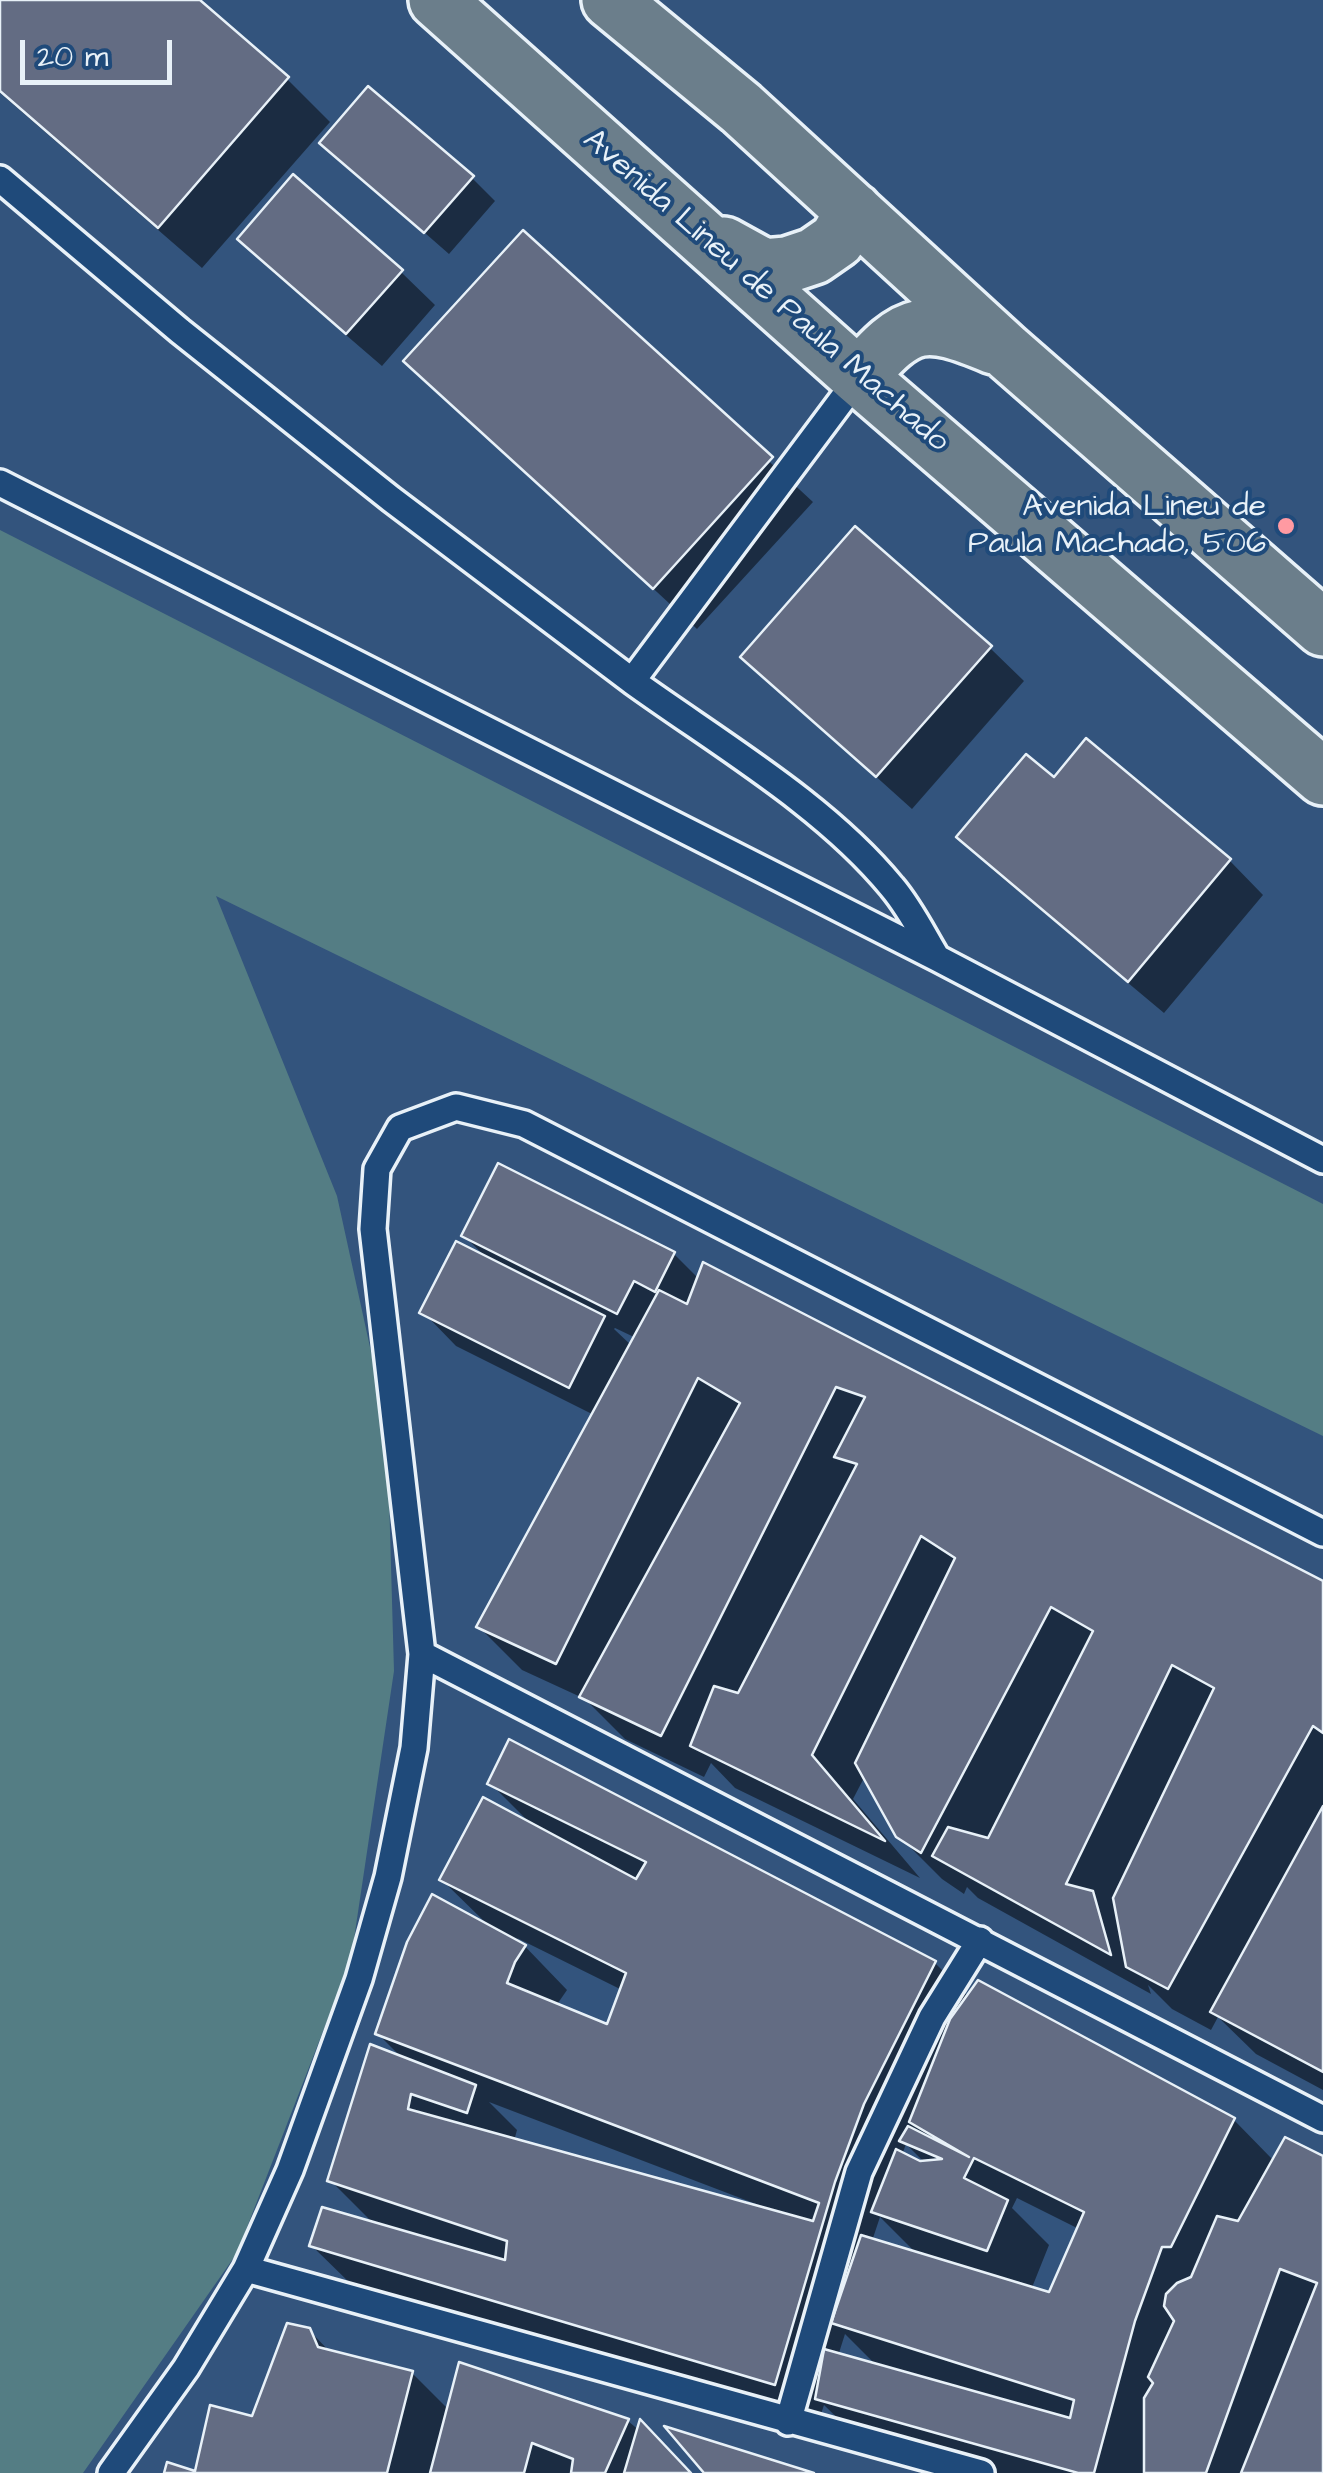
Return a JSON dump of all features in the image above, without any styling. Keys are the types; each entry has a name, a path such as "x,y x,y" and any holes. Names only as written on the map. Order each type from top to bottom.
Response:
{"highway":[{"name":"Avenida Lineu de Paula Machado","path":"437,0 859,376 1323,777"},
{"path":"610,0 741,108 1006,351 1323,628"},
{"path":"656,197 734,252 764,267 814,256 836,240 854,211"},
{"path":"859,376 893,340 923,326 951,328 1006,351"}],"lane":[{"path":"0,179 194,343 391,499 850,842 894,888 937,958"},
{"path":"632,681 859,376"},
{"path":"0,483 937,958 1323,1160"},
{"path":"111,2473 186,2368 246,2269 290,2170 359,1980 379,1911 414,1748 422,1654 373,1229 377,1169 400,1128 456,1107 524,1124 1323,1533"},
{"path":"422,1654 1323,2119"},
{"path":"788,2422 859,2172 932,2017 980,1940"},
{"path":"246,2269 981,2473"}],"green space":[{"path":"0,530 1323,1204 1323,1436 216,896 337,1196 387,1425 394,1671 351,1959 237,2253 83,2473 0,2473"}],"building":[{"path":"0,0 200,0 289,77 158,228 0,91"},
{"path":"368,86 474,176 424,233 319,143"},
{"path":"293,174 403,270 346,334 237,239"},
{"path":"523,230 773,457 653,589 403,361"},
{"path":"855,526 992,646 876,777 740,657"},
{"path":"1086,738 1231,859 1128,982 956,837 1026,754 1054,777"},
{"path":"498,1163 675,1252 655,1292 634,1281 617,1314 461,1236"},
{"path":"456,1241 605,1316 569,1388 419,1313"},
{"path":"703,1262 1323,1581 1323,1733 1313,1726 1168,1989 1126,1967 1113,1898 1214,1688 1172,1665 1066,1884 1093,1891 1111,1955 932,1856 948,1827 988,1838 1093,1631 1051,1607 921,1853 896,1837 855,1763 955,1558 921,1536 812,1755 885,1841 690,1746 714,1686 738,1693 857,1464 834,1457 865,1397 836,1387 661,1736 579,1697 740,1403 698,1378 556,1664 476,1627 659,1290 687,1304"},
{"path":"509,1739 936,1961 864,2104 835,2182 775,2385 309,2246 322,2207 505,2260 507,2241 327,2181 370,2044 476,2085 467,2113 411,2094 408,2109 813,2221 819,2203 375,2034 407,1942 432,1894 526,1945 507,1983 607,2024 626,1973 439,1880 483,1797 636,1879 646,1862 487,1784"},
{"path":"1323,1806 1323,2072 1210,2012"},
{"path":"978,1980 1235,2118 1171,2247 1162,2247 1135,2321 1094,2473 1078,2473 815,2399 824,2349 1070,2418 1074,2400 831,2323 861,2235 1049,2292 1084,2212 974,2158 964,2178 1008,2200 987,2251 871,2212 896,2149 920,2161 942,2159 899,2141 908,2126 969,2157 909,2122 950,2019"},
{"path":"1285,2137 1323,2156 1323,2473 1241,2473 1317,2283 1280,2269 1206,2473 1144,2473 1144,2398 1153,2383 1148,2377 1174,2321 1164,2306 1166,2294 1191,2277 1217,2216 1238,2221"},
{"path":"287,2323 310,2328 318,2347 413,2371 387,2473 164,2473 167,2462 195,2471 210,2405 252,2416"},
{"path":"459,2362 629,2419 605,2473 571,2473 573,2459 532,2443 524,2473 430,2473"},
{"path":"640,2419 691,2473 624,2473"},
{"path":"664,2426 814,2473 704,2473"}],"place":[{"name":"Avenida Lineu de Paula Machado, 506","path":"1286,526"}]}
